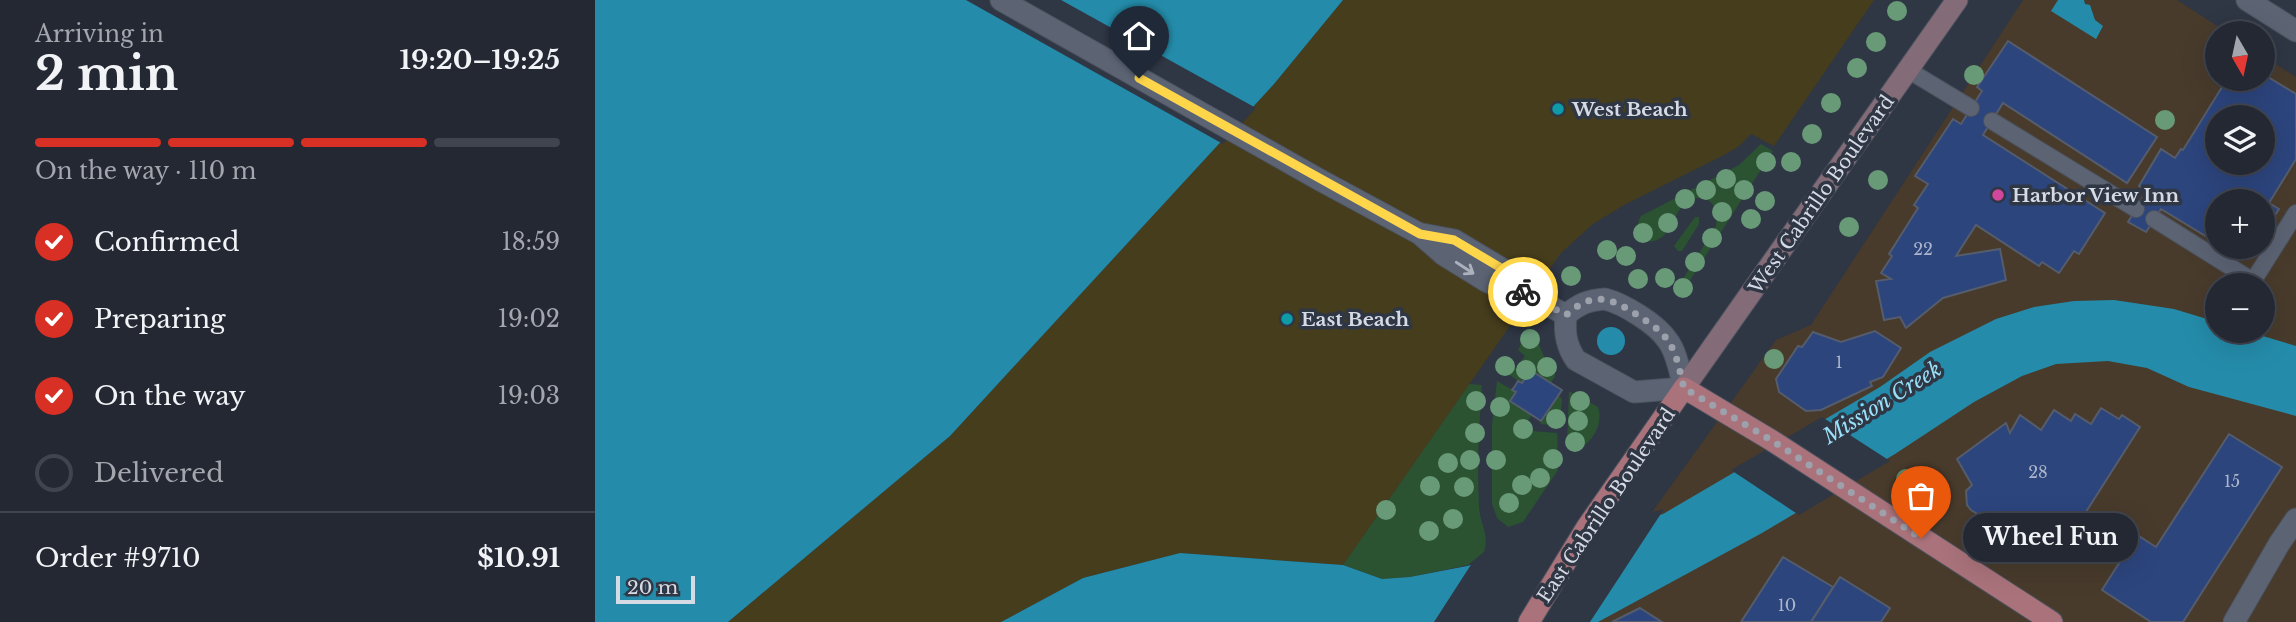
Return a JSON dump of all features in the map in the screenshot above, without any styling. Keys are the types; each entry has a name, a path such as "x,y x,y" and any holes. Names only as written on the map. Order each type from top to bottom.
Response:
{"main road":[{"name":"West Cabrillo Boulevard","path":"1684,388 1957,0"},
{"path":"1684,388 1771,440 2052,622"},
{"name":"East Cabrillo Boulevard","path":"1529,622 1587,527 1684,388"}],"street":[{"path":"1001,0 1420,234 1444,255 1486,281 1503,289 1516,288 1566,315"},
{"path":"2247,0 2296,31"},
{"path":"1605,299 1617,302 1655,327 1669,342 1684,388 1634,392 1576,360 1567,341 1564,327 1566,315 1577,305 1590,300 1605,299"},
{"path":"2234,622 2296,519"}],"lane":[{"path":"1908,70 1971,108"},
{"path":"1992,121 2136,209"},
{"path":"2154,219 2253,281 2296,213"}],"shaded area":[{"path":"2023,0 2177,0 2209,21 2205,21 2205,91 2275,91 2275,64 2296,77 2296,622 1573,622 1776,340 1811,325"}],"green space":[{"path":"1761,144 1773,151 1685,288 1679,290 1678,287 1716,226 1713,205 1704,199 1695,198 1688,201 1665,234 1653,241 1640,236 1638,221 1641,216 1739,165"},
{"path":"1695,217 1699,217 1699,224 1682,251 1678,251 1674,246"},
{"path":"1528,329 1533,330 1545,359 1553,369 1555,376 1551,383 1530,370 1522,383 1500,369 1504,363 1516,368 1525,356 1518,350"},
{"path":"1497,381 1516,392 1510,401 1532,415 1525,425 1532,431 1557,433 1558,470 1523,522 1508,527 1497,518 1492,504 1492,424"},
{"path":"1469,384 1482,385 1478,475 1479,511 1486,539 1484,552 1468,565 1410,577 1382,579 1343,565"},
{"path":"1569,391 1598,407 1599,413 1595,432 1587,443 1576,451 1567,445"},
{"path":"1558,395 1562,399 1560,426 1540,424"}],"sand":[{"name":"East Beach","path":"1343,0 1874,0 1774,146 1751,134 1738,147 1724,155 1624,205 1593,224 1561,253 1343,565 1180,553 1083,578 1001,622 728,622 950,436 1274,84"}],"water":[{"path":"595,0 1343,0 1274,84 950,436 728,622 595,622"},
{"path":"2058,0 2084,0 2085,4 2090,5 2095,20 2103,26 2096,39 2051,11"},
{"name":"Mission Creek","path":"2114,300 2174,309 2205,318 2205,343 2275,343 2275,340 2296,346 2296,416 2189,387 2147,368 2108,361 2056,364 2022,376 1974,402 1895,454 1762,533 1598,622 1001,622 1083,578 1180,553 1343,565 1382,579 1410,577 1467,566 1663,514 1880,387 1930,352 1996,319 2034,307 2074,301"},
{"path":"1611,327 1621,331 1625,341 1621,351 1611,355 1601,351 1597,341 1601,331"}],"pier":[{"path":"966,0 1061,0 1256,108 1223,144"},
{"path":"1822,417 1890,461 1799,515 1731,470"},
{"path":"1664,509 1590,622 1434,622 1474,560"}],"building":[{"name":"Harbor View Inn","path":"2008,41 2157,137 2127,183 2003,103 1983,135 2105,213 2079,254 2074,251 2059,273 2042,262 2039,266 1976,225 1956,256 2000,249 2006,280 1943,298 1906,328 1900,317 1884,320 1876,281 1891,279 1881,273 1892,256 1889,254 1918,208 1914,205 1928,184 1915,176 1953,119 1961,124 1982,91 1977,87"},
{"path":"2275,81 2296,94 2296,159 2275,193 2275,189 2205,189 2205,236 2161,209 2146,232 2128,222 2147,191 2139,186 2161,149 2175,158 2205,114 2205,175 2275,175 2275,105 2211,105 2220,91 2275,91"},
{"path":"1875,331 1901,348 1883,377 1870,382 1872,386 1821,410 1806,411 1779,392 1776,379 1798,346 1802,347 1813,332 1841,342"},
{"path":"1530,370 1562,390 1541,421 1510,401 1516,392 1512,390 1518,381 1522,383"},
{"path":"2101,408 2119,419 2122,415 2140,427 2063,548 2053,543 2046,555 1967,505 1966,491 1972,485 1957,459 2006,423 2010,433 2020,415 2041,430 2054,410 2071,421 2075,414 2091,424"},
{"path":"2229,434 2282,467 2183,622 2151,622 2102,590 2137,535 2156,547"},
{"path":"1783,557 1833,587 1811,622 1741,622"},
{"path":"1840,577 1890,608 1881,622 1811,622"},
{"path":"1640,608 1662,622 1612,622"}],"way so far":[{"path":"1523,292 1566,315 1577,305 1590,300 1605,299 1617,302 1655,327 1669,342 1684,388 1771,440 1921,538"}],"place":[{"name":"West Beach","path":"1558,109"},
{"name":"Harbor View Inn","path":"1998,195"},
{"name":"East Beach","path":"1287,319"},
{"name":"Wheel Fun","path":"1921,538"}],"route":[{"path":"1139,78 1420,234 1454,240 1506,271 1512,277 1516,288 1523,292"}]}
